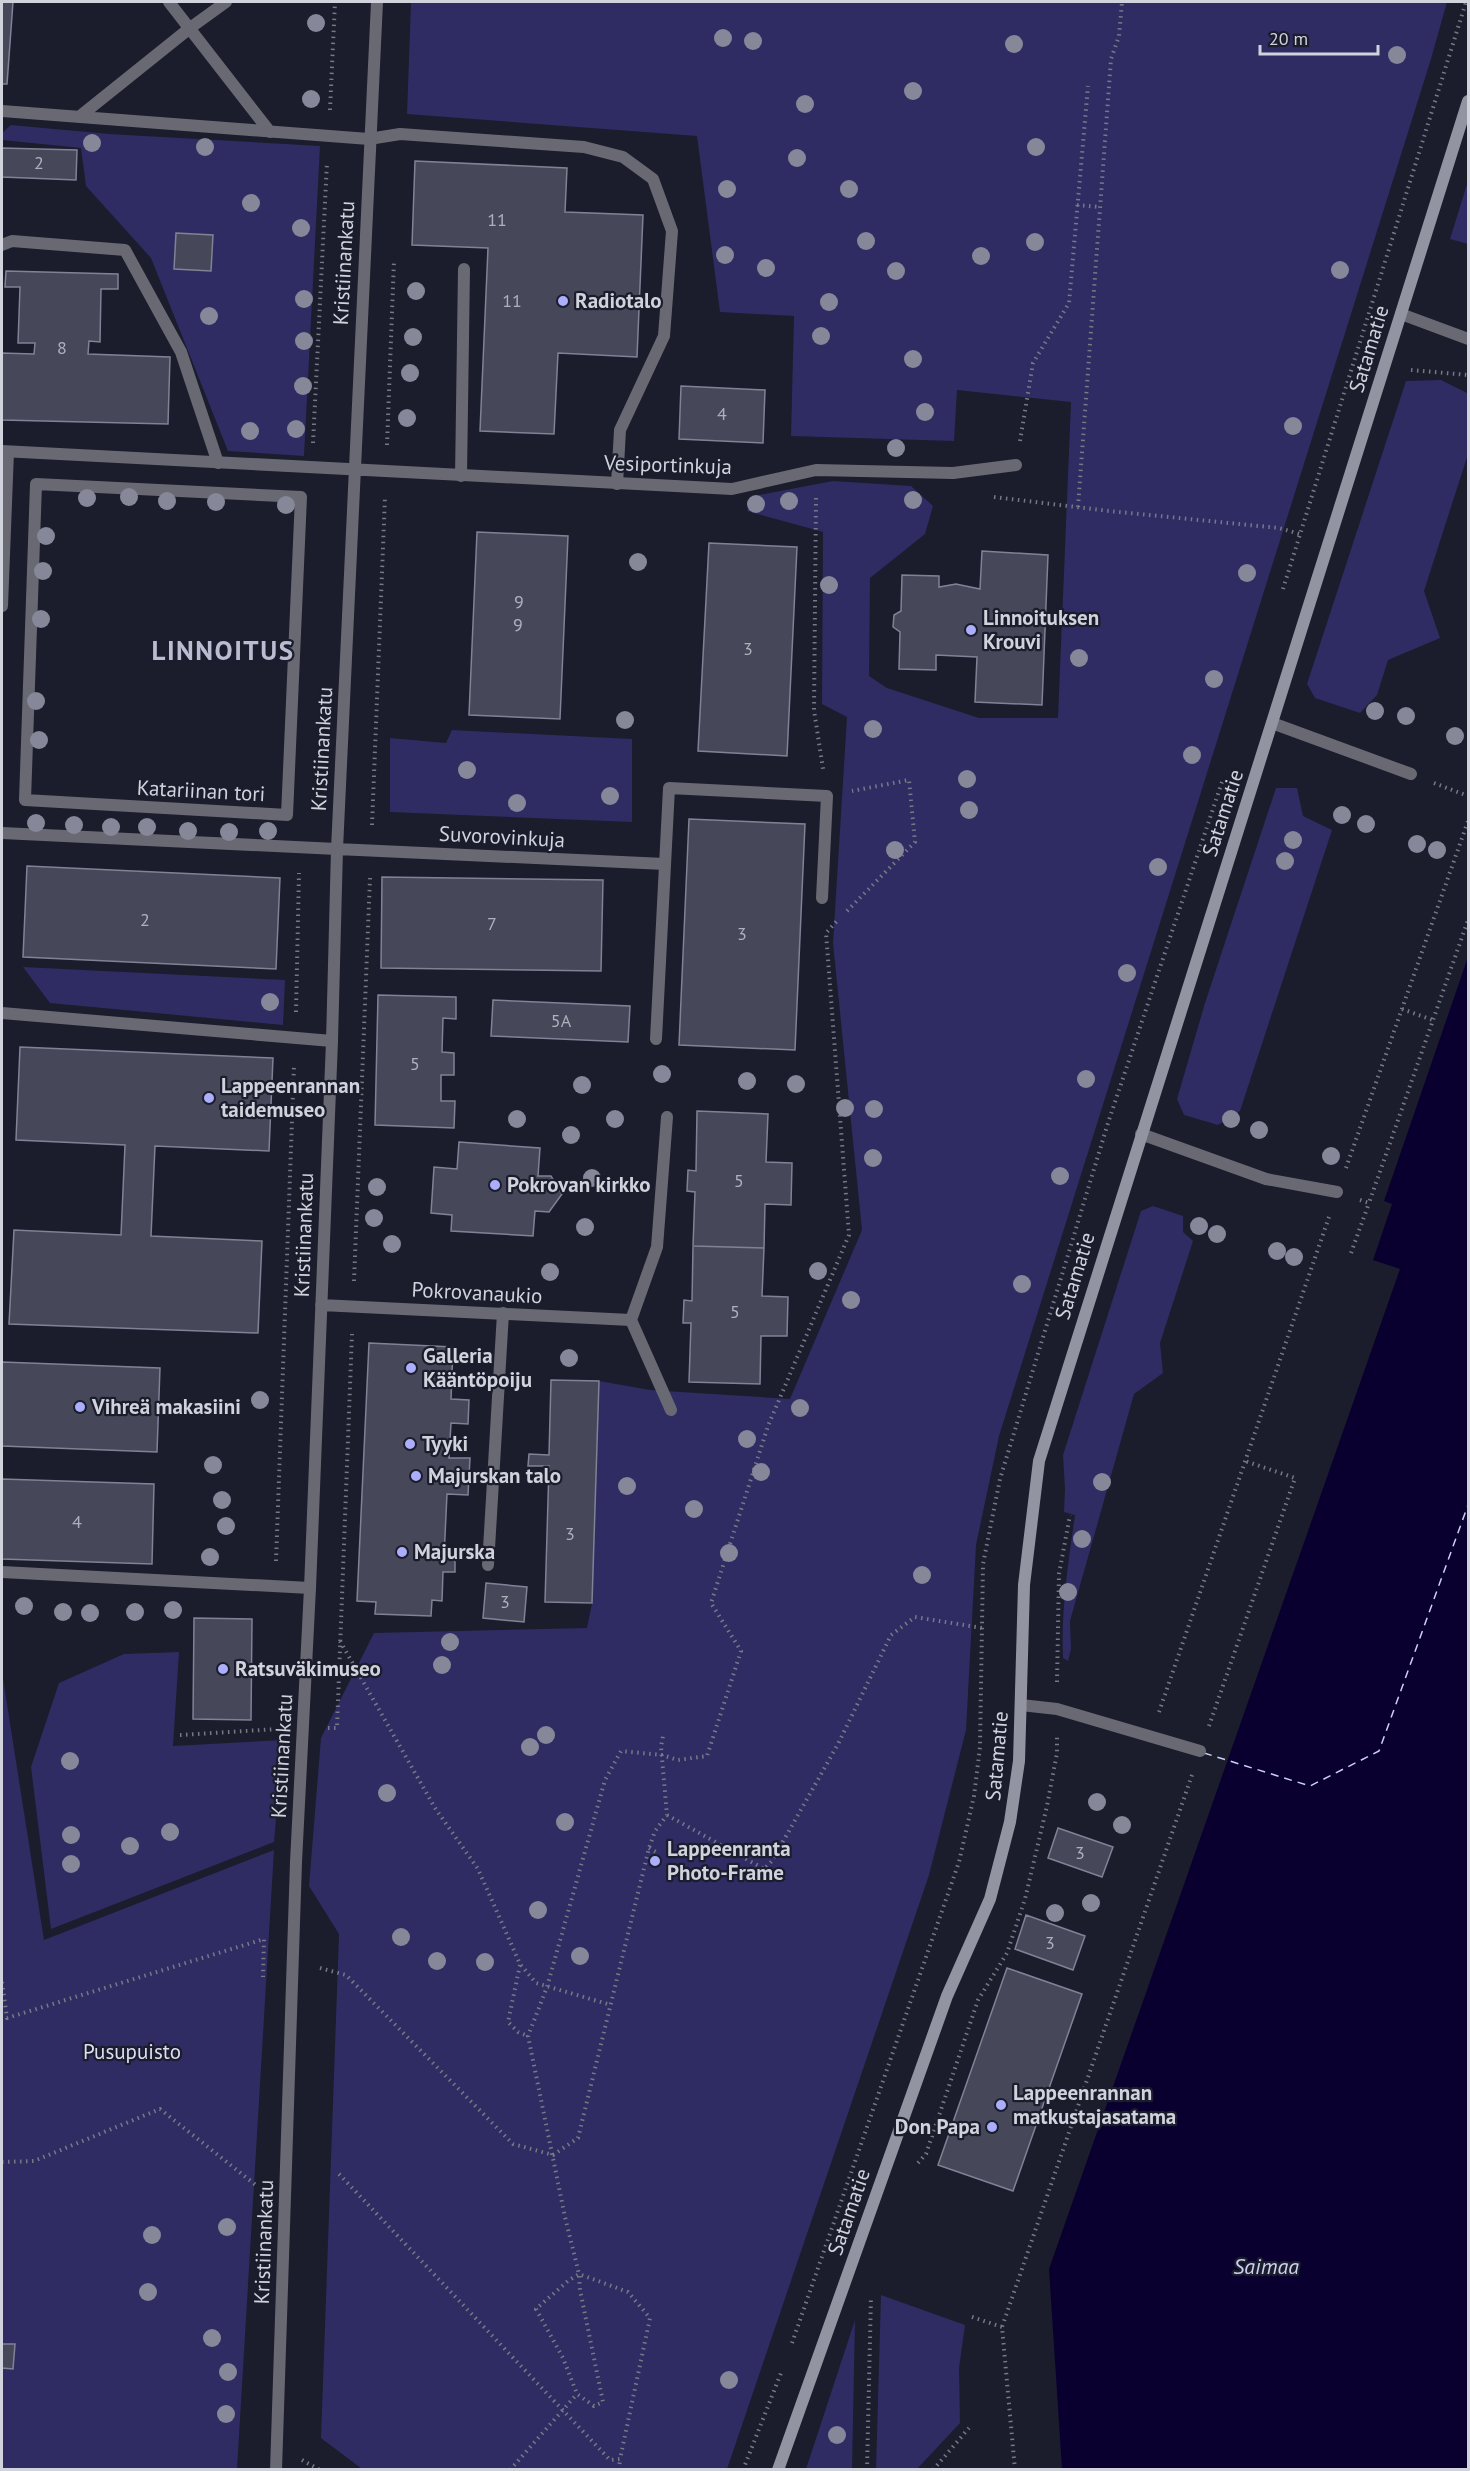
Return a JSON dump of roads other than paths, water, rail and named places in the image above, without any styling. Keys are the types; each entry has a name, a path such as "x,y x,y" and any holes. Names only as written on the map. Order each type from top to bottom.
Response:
{"street":[{"path":"169,2 270,132"},
{"path":"79,117 226,2"},
{"name":"Kristiinankatu","path":"276,2469 293,1961 332,1041 337,849 377,2"},
{"name":"Satamatie","path":"778,2469 947,1996 990,1899 1010,1822 1019,1761 1024,1585 1039,1461 1140,1134 1468,101"},
{"path":"2,111 369,140 400,134 584,147 623,157 653,179 672,231 664,336 620,430 617,484"},
{"path":"2,233 7,243 125,250 181,352 218,463"},
{"path":"461,476 464,269"},
{"path":"1401,314 1468,339"},
{"path":"2,606 5,452 354,471"},
{"name":"Vesiportinkuja","path":"354,471 732,489 816,470 953,473 1016,465"},
{"name":"Katariinan tori","path":"36,484 302,497 287,815 25,800 36,484"},
{"path":"1272,723 1411,774"},
{"path":"656,1040 669,788 827,796 822,898"},
{"name":"Suvorovinkuja","path":"2,833 665,864"},
{"path":"2,1013 332,1041"},
{"path":"667,1117 657,1247 631,1320 671,1410"},
{"path":"1140,1134 1266,1179 1337,1192"},
{"name":"Pokrovanaukio","path":"321,1305 631,1320"},
{"path":"488,1565 503,1313"},
{"path":"2,1572 310,1588"},
{"path":"1021,1705 1058,1709 1200,1752"}],"water":[{"name":"Saimaa","path":"1468,957 1468,2469 1062,2469 1049,2269 1400,1269 1373,1260 1392,1204 1384,1201"}],"place":[{"name":"Radiotalo","path":"563,301"},
{"name":"Linnoituksen Krouvi","path":"971,630"},
{"name":"Lappeenrannan taidemuseo","path":"209,1098"},
{"name":"Pokrovan kirkko","path":"495,1185"},
{"name":"Galleria Kääntöpoiju","path":"411,1368"},
{"name":"Vihreä makasiini","path":"80,1407"},
{"name":"Tyyki","path":"410,1444"},
{"name":"Majurskan talo","path":"416,1476"},
{"name":"Majurska","path":"402,1552"},
{"name":"Ratsuväkimuseo","path":"223,1669"},
{"name":"Lappeenranta Photo-Frame","path":"655,1861"},
{"name":"Lappeenrannan matkustajasatama","path":"1001,2105"},
{"name":"Don Papa","path":"992,2127"}],"district":[{"name":"LINNOITUS","path":"223,651"}],"park label":[{"name":"Pusupuisto","path":"132,2052"}]}
